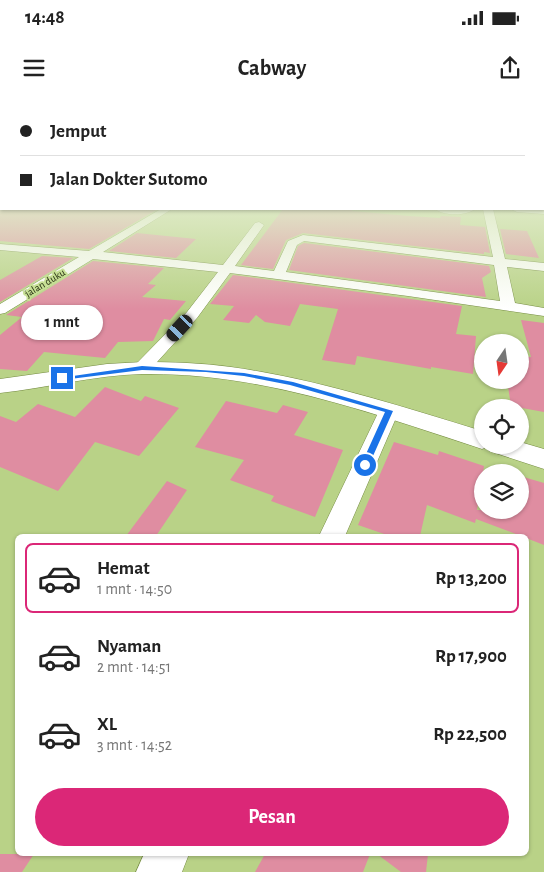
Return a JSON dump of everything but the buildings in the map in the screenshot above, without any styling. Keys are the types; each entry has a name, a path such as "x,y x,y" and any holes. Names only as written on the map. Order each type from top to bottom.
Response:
{"main road":[{"path":"0,386 142,368 206,370 244,374 291,383 474,438"},
{"path":"528,454 544,459"}],"street":[{"name":"jalan duku","path":"0,310 120,237"},
{"path":"142,368 192,315 250,237"},
{"path":"494,237 508,306"},
{"path":"278,274 292,243 303,238 544,267"},
{"path":"0,247 228,268 544,312"},
{"path":"333,534 389,411"},
{"path":"158,872 167,856"}],"route":[{"path":"62,378 142,368 206,370 244,374 291,383 389,411 365,465"}]}
